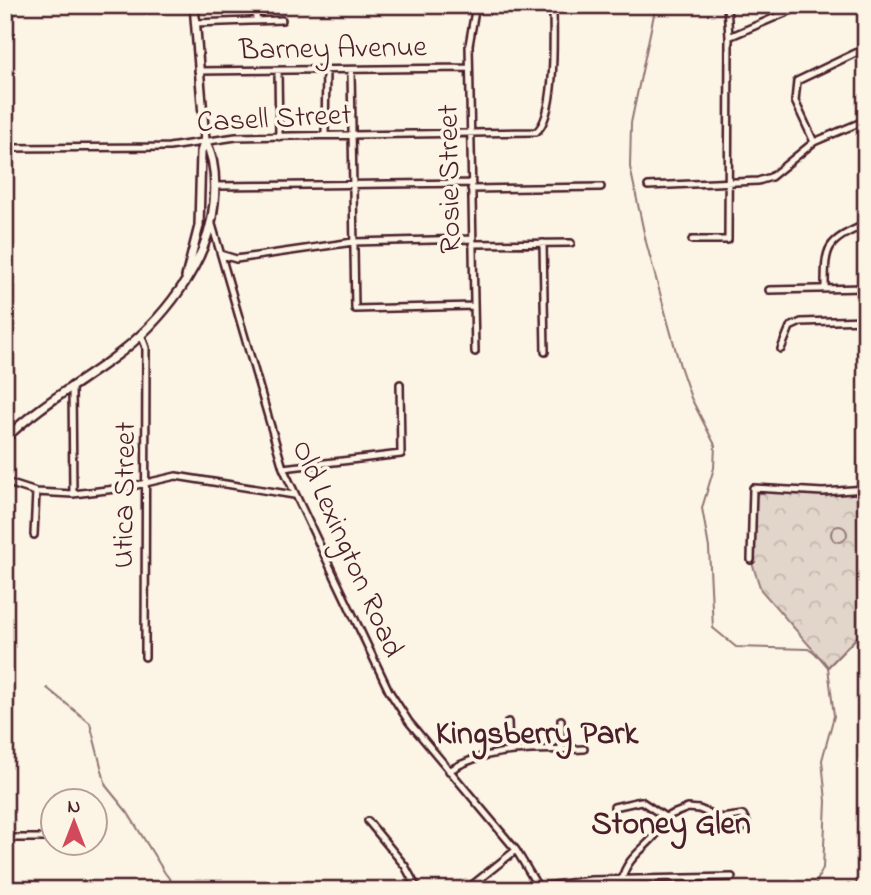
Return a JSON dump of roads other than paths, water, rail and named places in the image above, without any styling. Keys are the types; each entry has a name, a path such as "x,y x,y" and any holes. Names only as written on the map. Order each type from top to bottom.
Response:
{"main road":[{"name":"Old Lexington Road","path":"194,5 205,140 212,153 214,186 211,221"},
{"name":"Old Lexington Road","path":"201,186 201,152 205,140"},
{"path":"5,439 26,418 113,358 141,334 186,277 203,253 211,221 201,186"},
{"path":"186,277 199,226 201,186"}],"street":[{"path":"256,20 257,5"},
{"name":"Rosie Street","path":"475,352 469,68 470,33 476,5"},
{"name":"Casell Street","path":"5,148 169,147 205,140 325,135 536,132 543,127 553,63 553,5"},
{"path":"692,240 728,240 730,37 727,5"},
{"path":"730,37 804,5"},
{"path":"195,23 282,20"},
{"path":"814,142 794,101 797,81 866,48"},
{"name":"Barney Avenue","path":"198,71 469,68"},
{"path":"325,135 326,70"},
{"path":"351,70 355,309 474,306"},
{"path":"278,71 279,137"},
{"path":"648,186 727,185 771,177 814,142 866,120"},
{"path":"214,186 601,187"},
{"name":"Old Lexington Road","path":"211,221 223,254 283,468 390,691 409,722 516,850 540,888"},
{"path":"825,289 825,255 829,245 837,237 866,224"},
{"path":"223,254 236,259 353,242 571,243"},
{"path":"543,243 545,352"},
{"path":"228,275 236,259"},
{"path":"769,290 866,288"},
{"path":"781,349 790,327 801,322 866,320"},
{"name":"Utica Street","path":"141,334 146,348 145,657"},
{"path":"283,468 401,454 400,384"},
{"path":"72,385 73,494"},
{"path":"5,482 36,492 73,494 184,477 294,495"},
{"path":"751,560 753,488 866,489"},
{"path":"34,535 36,492"},
{"path":"561,720 561,750"},
{"path":"508,722 509,751"},
{"path":"449,771 475,758 509,751 584,749"},
{"path":"614,807 637,801 647,804 665,817"},
{"path":"622,879 629,859 659,833 665,817 688,808 721,818 743,814 747,823 743,828 732,829 721,818"},
{"path":"368,821 405,866 418,890"},
{"path":"5,838 38,838"},
{"path":"466,890 516,850"},
{"path":"540,888 565,882 732,877"},
{"path":"854,890 864,881"}],"waterway":[{"path":"656,5 631,123 630,167 646,242 680,366 691,398 715,445 714,468 702,508 709,548 713,628 736,647 808,649 828,667 834,716 822,760 826,801 823,868 813,890"},
{"path":"828,667 866,628"},
{"path":"47,688 90,723 106,786 128,813 178,890"}],"district":[{"name":"Kingsberry Park","path":"537,732"},
{"name":"Stoney Glen","path":"671,822"}]}
